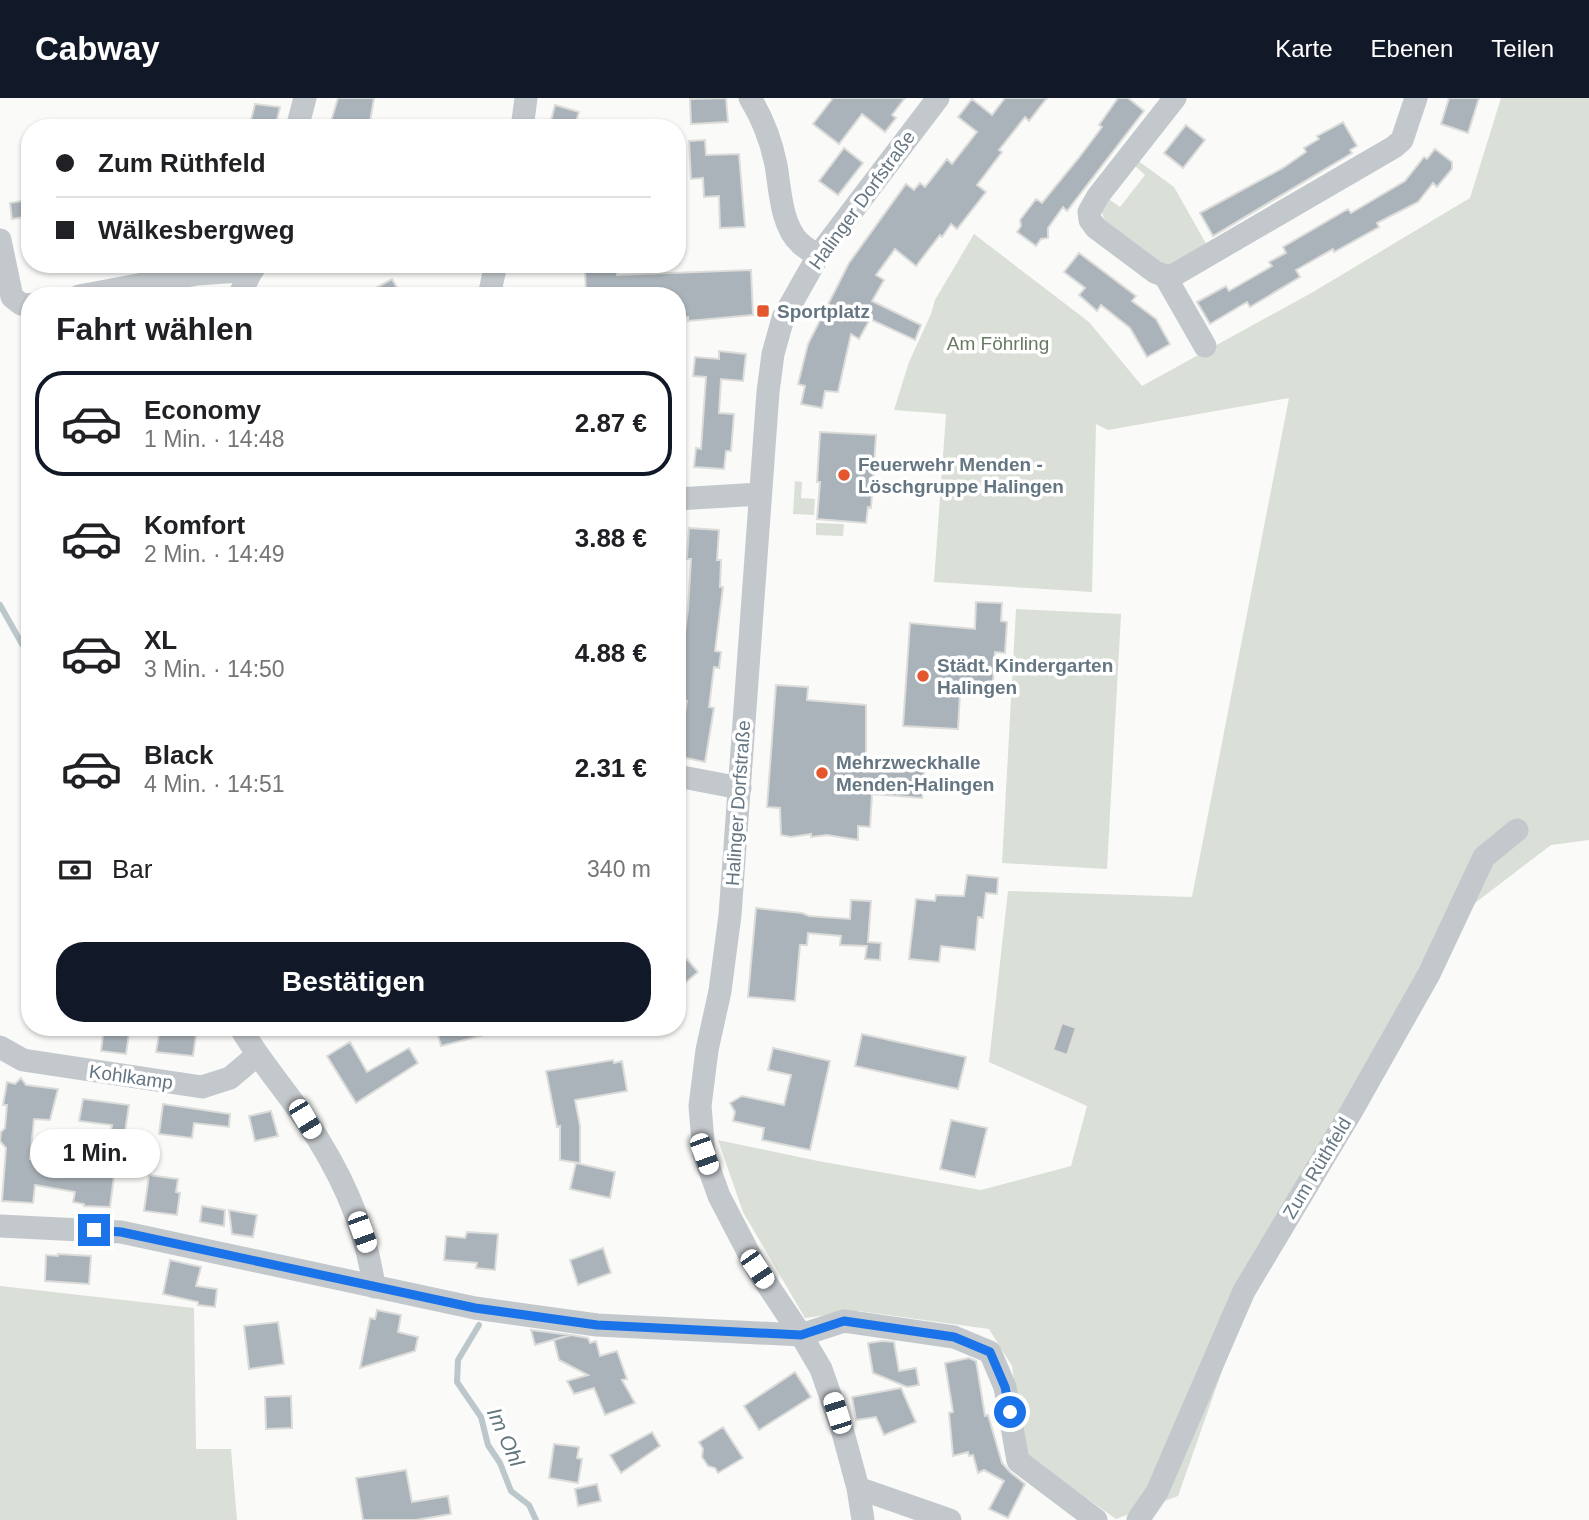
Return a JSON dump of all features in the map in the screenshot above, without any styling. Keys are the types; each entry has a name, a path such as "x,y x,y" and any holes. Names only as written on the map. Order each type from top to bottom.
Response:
{"street":[{"path":"300,119 304,98"},
{"path":"523,119 526,98"},
{"path":"750,98 764,120 776,163 781,205 788,222 798,242 818,256"},
{"name":"Halinger Dorfstraße","path":"863,1520 858,1488 832,1397 821,1369 757,1269 719,1196 704,1154 700,1106 730,915 760,494 773,354 783,318 818,256 938,98"},
{"path":"1175,98 1098,196 1089,212 1090,220 1096,228 1155,272 1165,276 1174,275 1394,147 1402,140 1416,98"},
{"path":"0,240 12,298 21,304"},
{"path":"127,287 205,273"},
{"path":"1165,276 1205,345"},
{"path":"686,498 760,494"},
{"path":"686,778 740,788"},
{"name":"Zum Rüthfeld","path":"1138,1520 1157,1492 1244,1291 1351,1112 1425,981 1484,857 1517,830"},
{"path":"245,1036 256,1056 305,1119 346,1189 370,1253 374,1287"},
{"name":"Kohlkamp","path":"0,1047 23,1060 202,1087 230,1078 256,1056"},
{"path":"0,1226 121,1232 475,1308 597,1325 801,1335 844,1321 954,1337 990,1352 1005,1387 1018,1461 1096,1520"},
{"path":"858,1488 950,1520"}],"green space":[{"name":"Am Föhrling","path":"1501,98 1589,98 1589,840 1551,845 1475,903 1271,1232 1178,1496 1116,1519 1024,1454 1012,1366 989,1329 859,1311 805,1318 743,1212 718,1140 981,1190 1071,1166 1087,1106 989,1062 1008,891 1192,897 1289,398 1108,430 1096,424 1092,592 934,582 946,414 894,410 909,362 935,300 974,234 1089,322 1142,386 1313,292 1470,198"},
{"path":"1137,160 1174,187 1208,247 1175,265 1160,265 1104,220 1102,212 1107,198 1120,207 1145,175 1133,164"},
{"path":"795,481 802,482 801,498 815,499 814,515 793,514"},
{"path":"816,523 844,524 843,536 816,535"},
{"path":"1016,609 1121,614 1107,869 1002,863"},
{"path":"0,1286 194,1308 196,1449 231,1449 237,1520 0,1520"}],"building":[{"path":"338,98 374,98 370,119 332,119"},
{"path":"726,98 728,122 691,124 690,99"},
{"path":"833,98 905,98 892,115 896,118 885,132 862,114 839,144 813,124"},
{"path":"1005,98 1047,98 1029,121 1025,117 999,150 1002,152 977,185 986,192 957,229 951,224 916,266 895,249 876,275 884,280 872,301 921,325 915,340 870,319 859,339 851,334 838,392 825,391 822,408 801,404 805,386 798,384 808,344 849,263 906,184 914,190 920,183 925,187 947,159 952,164 977,132 958,117 972,99 992,115"},
{"path":"1118,98 1128,98 1144,111 1067,211 1063,207 1048,228 1048,238 1041,239 1036,246 1017,232 1021,226 1020,220 1036,199 1042,203 1078,159 1102,127 1099,125"},
{"path":"1449,98 1479,98 1468,133 1441,124"},
{"path":"255,104 280,107 277,119 251,119"},
{"path":"555,105 579,112 577,119 551,119"},
{"path":"1343,122 1357,146 1350,150 1352,153 1213,236 1200,213 1283,168 1306,152 1304,148 1319,139 1317,136"},
{"path":"1186,125 1205,140 1183,168 1164,153"},
{"path":"705,140 706,155 739,154 745,227 720,228 719,196 704,197 703,178 691,179 689,141"},
{"path":"844,148 863,163 838,195 819,181"},
{"path":"1435,149 1452,162 1452,169 1437,187 1433,183 1418,202 1377,223 1379,227 1296,270 1300,277 1250,307 1247,302 1210,324 1197,302 1226,286 1229,291 1272,266 1269,262 1286,253 1283,247 1348,209 1351,213 1405,181 1424,157 1427,159"},
{"path":"21,201 21,218 12,219 10,203"},
{"path":"1079,253 1136,296 1132,301 1156,319 1170,344 1147,357 1130,328 1101,305 1097,311 1079,295 1085,288 1064,272"},
{"path":"751,270 753,315 688,321 686,287 586,287 585,273 617,275"},
{"path":"392,279 397,287 377,287"},
{"path":"719,351 746,354 743,381 721,379 719,413 734,414 731,451 726,451 724,469 694,467 696,448 701,449 706,377 693,376 695,357 719,359"},
{"name":"Feuerwehr Menden - Löschgruppe Halingen","path":"820,432 876,435 871,508 868,507 866,523 817,519"},
{"path":"689,528 719,530 717,560 721,560 720,587 723,587 715,651 721,652 719,668 714,667 709,707 714,708 705,762 686,758 686,624 691,559 687,559"},
{"path":"976,602 1002,603 1001,621 1007,622 1005,653 995,652 992,696 960,694 958,729 903,726 910,623 975,629"},
{"name":"Mehrzweckhalle Menden-Halingen","path":"776,685 808,687 807,700 866,705 866,757 925,762 922,798 872,794 870,827 858,826 858,840 827,835 781,835 780,808 767,807"},
{"path":"967,875 998,878 997,894 986,893 983,918 978,917 975,950 941,946 939,962 909,959 916,899 935,901 936,895 964,896"},
{"path":"851,900 871,901 868,942 881,943 880,960 865,959 867,946 840,945 841,936 808,933 807,945 800,945 795,1001 748,997 756,908 850,919"},
{"path":"686,960 698,972 686,982"},
{"path":"1062,1023 1076,1028 1067,1055 1053,1050"},
{"path":"862,1034 966,1057 958,1089 855,1066"},
{"path":"103,1036 129,1036 126,1054 101,1051"},
{"path":"159,1036 196,1036 193,1056 156,1052"},
{"path":"438,1036 480,1036 441,1046"},
{"path":"350,1042 367,1072 409,1048 418,1063 356,1103 327,1056"},
{"path":"773,1048 830,1061 810,1150 762,1140 764,1128 733,1121 735,1112 730,1103 742,1096 784,1105 791,1075 768,1070"},
{"path":"613,1060 614,1063 622,1061 627,1091 575,1100 580,1126 580,1163 560,1160 560,1126 557,1127 546,1071"},
{"path":"21,1078 26,1085 58,1089 50,1120 34,1119 30,1159 114,1176 110,1207 84,1206 73,1202 75,1192 35,1185 33,1203 2,1201 6,1148 0,1141 1,1132 5,1128 7,1105 3,1105 7,1082 15,1084"},
{"path":"83,1099 129,1105 124,1139 110,1137 112,1125 79,1121"},
{"path":"163,1104 230,1114 229,1127 194,1123 192,1138 159,1134"},
{"path":"271,1111 278,1136 255,1141 249,1116"},
{"path":"951,1120 987,1128 975,1177 940,1169"},
{"path":"576,1163 615,1172 610,1198 570,1189"},
{"path":"149,1175 178,1179 176,1192 180,1193 177,1215 144,1211"},
{"path":"202,1206 225,1210 224,1226 200,1222"},
{"path":"229,1210 257,1215 253,1237 232,1234"},
{"path":"467,1232 498,1234 495,1270 476,1268 477,1263 444,1260 446,1236 465,1238"},
{"path":"603,1248 611,1273 578,1285 570,1260"},
{"path":"46,1255 91,1256 89,1284 45,1281"},
{"path":"170,1260 201,1267 196,1286 217,1289 215,1307 198,1305 198,1302 163,1294"},
{"path":"377,1310 401,1315 398,1332 418,1337 415,1351 360,1368 370,1318 375,1319"},
{"path":"278,1322 284,1364 249,1369 244,1326"},
{"path":"531,1330 570,1335 535,1345"},
{"path":"571,1335 588,1338 590,1343 596,1341 600,1356 617,1351 627,1379 622,1380 635,1403 605,1415 594,1388 574,1394 567,1381 588,1375 559,1360 554,1340"},
{"path":"894,1342 899,1371 916,1368 919,1385 907,1387 873,1373 868,1343"},
{"path":"969,1358 976,1361 985,1416 988,1415 1002,1463 1025,1484 1008,1518 989,1509 1004,1481 984,1470 978,1473 973,1455 969,1456 968,1452 953,1456 949,1413 953,1412 945,1363"},
{"path":"795,1372 811,1397 759,1430 744,1406"},
{"path":"901,1388 916,1422 884,1435 876,1417 856,1420 852,1397"},
{"path":"291,1396 292,1428 266,1429 265,1397"},
{"path":"723,1427 743,1458 718,1473 715,1468 708,1466 702,1457 703,1449 699,1442"},
{"path":"652,1432 660,1446 621,1473 610,1455"},
{"path":"554,1444 579,1447 577,1458 582,1459 578,1483 549,1478"},
{"path":"406,1470 412,1502 448,1496 451,1514 416,1520 363,1520 356,1478"},
{"path":"597,1484 601,1501 578,1506 575,1489"}],"waterway":[{"name":"Im Ohl","path":"0,605 21,642"},
{"name":"Im Ohl","path":"479,1325 458,1360 457,1382 481,1417 488,1445 500,1463 511,1491 529,1505 536,1520"}],"place":[{"name":"Sportplatz","path":"763,311"},
{"name":"Feuerwehr Menden - Löschgruppe Halingen","path":"844,475"},
{"name":"Städt. Kindergarten Halingen","path":"923,676"},
{"name":"Mehrzweckhalle Menden-Halingen","path":"822,773"}],"route":[{"path":"94,1230 121,1232 475,1308 597,1325 801,1335 844,1321 954,1337 990,1352 1005,1387 1010,1412"}]}
